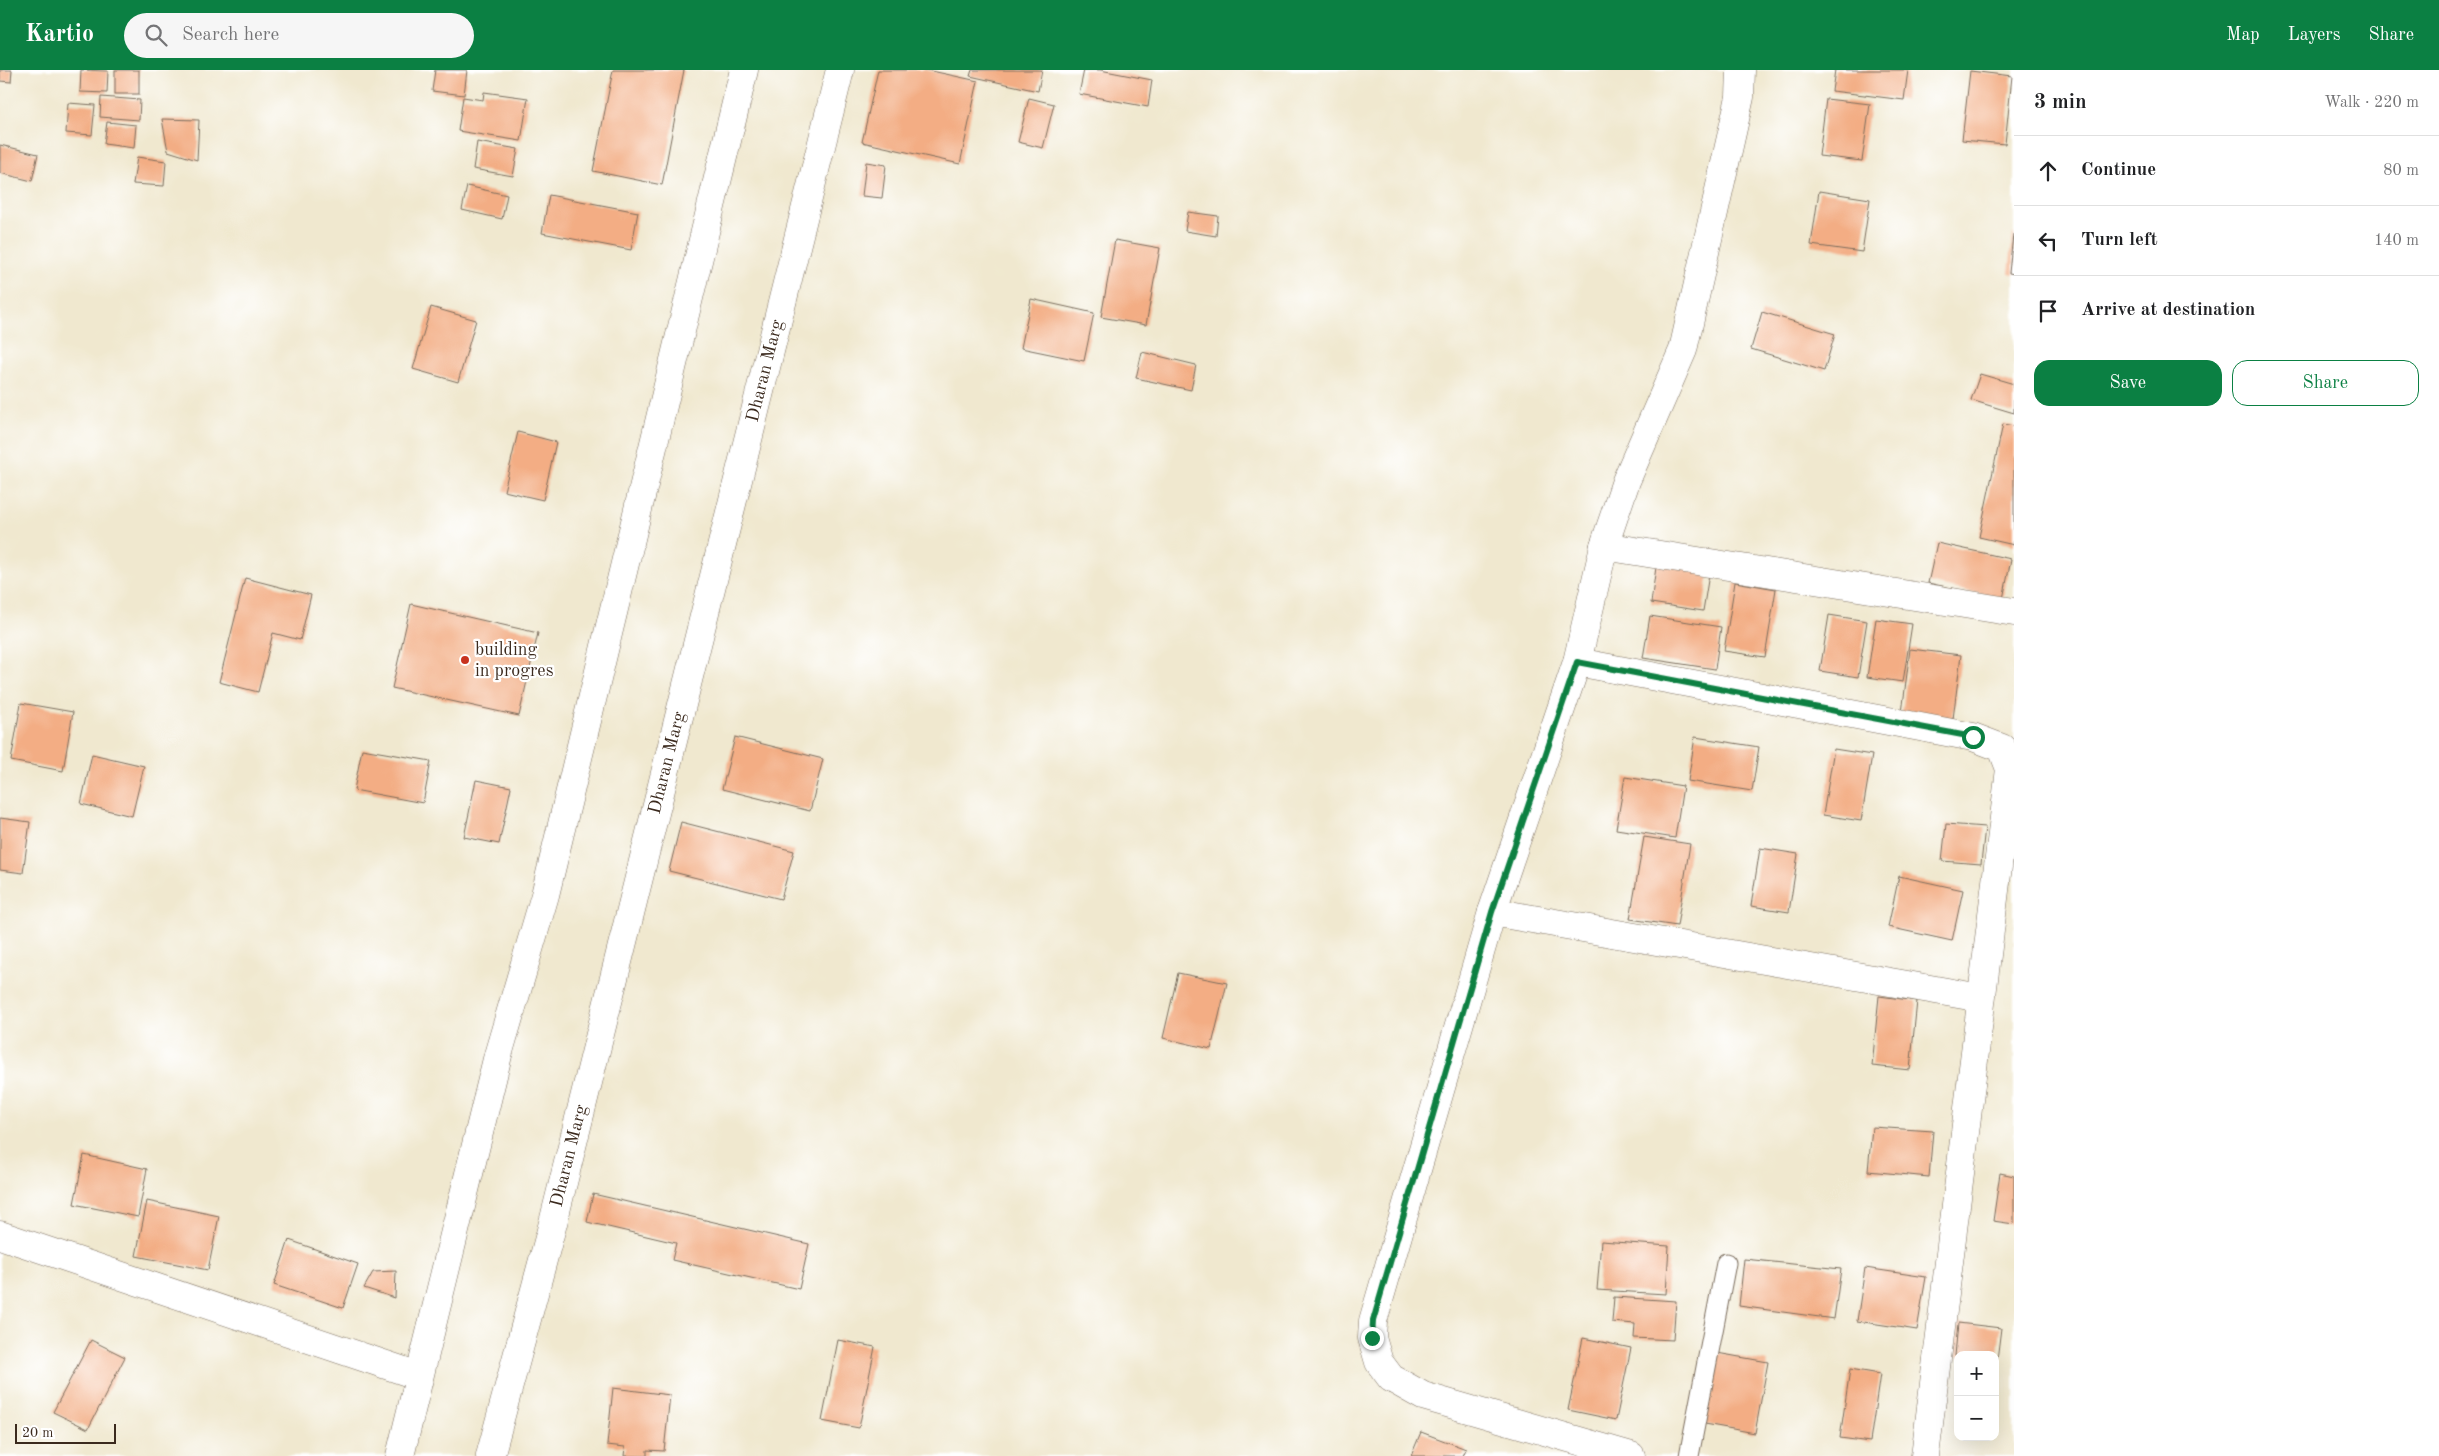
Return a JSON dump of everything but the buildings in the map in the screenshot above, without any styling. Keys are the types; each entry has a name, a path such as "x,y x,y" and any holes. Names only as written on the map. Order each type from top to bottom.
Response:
{"street":[{"path":"400,1456 498,1055 544,895 744,70"},
{"name":"Dharan Marg","path":"490,1456 553,1223 840,70"},
{"path":"1630,1456 1423,1396 1391,1378 1379,1362 1372,1338 1373,1321 1492,912 1577,662 1604,546 1626,481 1683,350 1740,96 1741,70"},
{"path":"1604,546 2014,612"},
{"path":"1577,662 1973,737 2002,748 2010,769 1925,1456"},
{"path":"1492,912 1981,998"},
{"path":"0,1235 419,1376"}],"lane":[{"path":"1689,1456 1726,1263"}],"place":[{"name":"building in progres","path":"465,660"}],"route":[{"path":"1372,1338 1373,1321 1492,912 1577,662 1973,737"}]}
